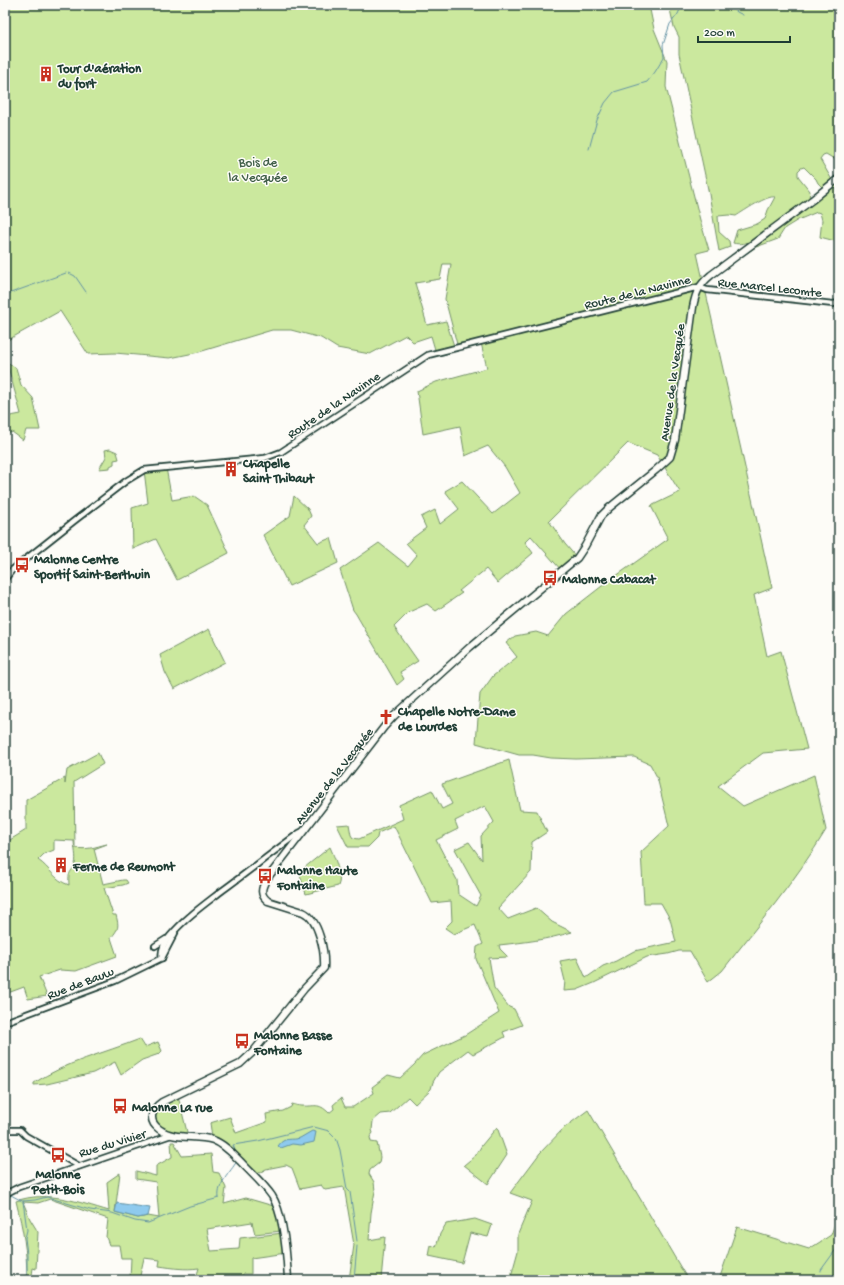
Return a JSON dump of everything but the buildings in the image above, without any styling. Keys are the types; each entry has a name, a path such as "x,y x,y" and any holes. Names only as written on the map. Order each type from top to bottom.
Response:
{"main road":[{"name":"Avenue de la Vecquée","path":"288,1280 285,1245 279,1214 275,1202 268,1191 222,1144 212,1140 184,1138 171,1135 158,1129 154,1124 152,1115 155,1107 172,1097 240,1064 253,1052 304,989 324,968 324,960 318,932 312,918 302,912 268,901 264,898 262,887 303,831 384,727 399,711 470,647 577,558 601,516 670,457 673,449 677,425 693,307 696,292 699,287 711,275 812,200 839,178"}],"street":[{"name":"Rue Marcel Lecomte","path":"699,287 707,290 833,304 839,303"},
{"name":"Route de la Navinne","path":"5,579 12,570 68,525 126,481 144,470 273,456 428,355 699,287"},
{"path":"162,958 161,953 164,944 180,924 303,831"},
{"path":"162,958 180,924"},
{"path":"155,946 169,937"},
{"name":"Rue de Bauw","path":"5,1022 115,981 162,958"},
{"name":"Rue du Vivier","path":"5,1130 20,1130 26,1136 79,1166 171,1135"},
{"path":"7,1194 19,1187 79,1166"}],"green space":[{"name":"Bois de la Vecquée","path":"5,5 649,5 654,29 667,61 666,87 709,250 697,253 772,588 754,595 767,656 781,651 807,749 763,753 718,786 743,806 814,775 826,830 802,867 763,919 722,971 708,982 690,951 679,951 647,957 577,990 564,991 565,981 560,961 577,958 586,978 603,966 634,951 676,942 670,919 661,903 644,903 641,852 669,826 657,777 650,764 634,757 576,759 519,755 476,743 480,694 493,676 517,657 506,643 515,636 536,632 548,636 566,614 602,586 668,539 651,506 680,492 657,455 628,443 549,521 577,558 562,571 531,536 525,542 533,553 498,583 486,569 459,591 462,593 436,611 427,604 409,612 394,627 418,661 400,672 404,679 397,685 353,610 340,570 379,543 408,566 417,555 406,543 426,528 421,517 435,510 440,524 459,509 445,491 462,481 493,514 520,493 505,467 488,446 465,456 460,426 423,434 417,391 436,382 487,368 481,343 458,348 445,299 451,264 443,264 440,279 415,283 427,325 446,321 455,349 436,353 431,336 413,342 406,335 370,354 337,348 321,338 291,330 272,330 199,352 170,358 115,353 88,354 60,311 6,341 7,362 16,368 21,385 33,398 40,430 26,430 23,440 12,432 5,435 5,417 21,414 7,363 5,362"},
{"path":"669,5 839,5 839,162 826,154 820,159 832,180 823,188 804,167 801,168 798,171 798,176 810,191 809,198 753,240 746,243 733,243 737,230 757,224 765,219 775,197 767,198 736,216 718,216 719,232 729,241 730,247 719,251 709,194 679,54 679,37 674,27"},
{"path":"839,181 839,242 820,237 822,220 820,213 817,212 798,220 785,228 778,239 756,247 729,265 775,229"},
{"path":"110,449 117,452 119,459 114,460 114,464 110,466 110,468 99,469 106,457 105,450"},
{"path":"166,468 172,500 194,496 207,505 229,553 177,580 156,539 133,549 132,508 148,503 144,470"},
{"path":"294,496 308,509 311,516 304,525 318,543 331,538 338,563 289,586 263,535 290,516"},
{"path":"209,629 225,662 174,689 165,672 160,655"},
{"path":"98,753 103,764 74,782 75,848 88,848 107,844 94,849 103,884 123,880 126,880 128,883 104,888 113,915 116,915 118,922 118,927 111,938 117,956 76,971 60,970 39,977 47,996 28,999 24,987 5,994 5,843 26,830 26,800 65,778 65,784 67,770","holes":["54,840 74,841 76,862 69,874 69,885 56,877 38,860 44,854 54,850"]},
{"path":"509,760 520,810 537,811 547,832 532,842 531,872 498,908 508,919 536,908 552,922 572,932 545,939 499,945 500,949 508,957 489,958 494,988 509,1007 514,1009 522,1025 503,1032 505,1037 473,1054 468,1050 439,1072 431,1089 415,1104 408,1097 390,1113 381,1114 373,1121 373,1133 370,1137 371,1142 377,1143 380,1157 379,1163 370,1170 369,1174 374,1182 375,1191 371,1213 369,1240 385,1237 381,1280 349,1280 354,1245 344,1187 325,1190 321,1185 300,1189 292,1168 286,1165 266,1169 254,1176 225,1143 212,1137 210,1123 230,1117 236,1133 267,1122 266,1114 283,1111 291,1107 292,1104 301,1106 319,1106 329,1113 334,1109 333,1105 341,1098 345,1107 353,1107 374,1093 372,1087 388,1075 400,1078 423,1055 465,1035 499,1013 476,959 477,947 483,944 475,925 454,934 445,928 452,921 451,901 432,903 394,826 378,833 377,838 368,847 348,847 337,825 349,824 353,838 359,839 403,819 399,805 432,790 442,809 452,804 442,784","holes":["485,806 494,822 481,836 482,860 469,842 455,849 481,896 476,906 458,894 457,880 436,840 458,829 455,821"]},
{"path":"330,847 339,872 338,886 306,894 299,872"},
{"path":"140,1039 145,1047 158,1042 162,1051 159,1054 142,1060 121,1075 115,1062 93,1073 47,1084 34,1085 34,1083 59,1069"},
{"path":"178,1096 188,1136 163,1129 159,1127 155,1120 154,1115 157,1108"},
{"path":"588,1110 688,1280 510,1280 518,1251 518,1234 532,1201 510,1193 540,1153 564,1128"},
{"path":"497,1127 507,1155 488,1184 464,1165 476,1155"},
{"path":"171,1142 174,1142 182,1156 211,1154 213,1172 219,1173 226,1188 224,1204 246,1198 277,1207 281,1231 255,1234 252,1222 207,1229 211,1251 239,1249 240,1238 283,1233 286,1253 251,1258 251,1274 243,1274 242,1280 205,1280 196,1278 199,1268 184,1269 159,1266 160,1260 144,1258 139,1280 130,1280 131,1258 121,1258 119,1245 109,1245 106,1237 108,1219 50,1199 38,1203 23,1202 30,1219 38,1232 36,1269 33,1268 33,1280 27,1280 24,1240 16,1201 40,1197 63,1198 109,1211 107,1182 120,1173 115,1212 138,1218 148,1216 159,1218 156,1182 136,1179 136,1171 156,1176 156,1166 172,1157"},
{"path":"839,1212 839,1280 719,1280 737,1227 809,1249 831,1235"},
{"path":"475,1219 492,1225 488,1237 470,1233 462,1263 429,1256 431,1245 436,1247 440,1234 446,1224"}],"water":[{"path":"312,1131 316,1132 314,1142 301,1145 292,1144 281,1148 278,1146 285,1140 300,1138"},
{"path":"117,1203 150,1208 148,1216 138,1218 115,1212"}],"waterway":[{"path":"589,149 597,120 605,103 614,92 647,82 655,72 664,57 663,45 670,24 678,14 682,5"},
{"path":"729,5 743,15"},
{"path":"5,295 66,273"},
{"path":"69,273 75,276 86,292"},
{"path":"236,1153 233,1145 258,1141 314,1127 329,1131 336,1138 340,1150 347,1189 350,1192 357,1241"},
{"path":"23,1201 47,1197 90,1210 112,1213 135,1221 148,1223 190,1206 219,1198 222,1183 237,1161"},
{"path":"9,1194 22,1201"},
{"path":"23,1201 27,1230 25,1238 27,1254 27,1280"},
{"path":"354,1280 357,1246"},
{"path":"821,1271 837,1248 839,1248"}],"place":[{"name":"Tour d'aération du fort","path":"46,74"},
{"name":"Chapelle Saint Thibaut","path":"231,469"},
{"name":"Malonne Centre Sportif Saint-Berthuin","path":"22,565"},
{"name":"Malonne Cabacat","path":"550,578"},
{"name":"Chapelle Notre-Dame de Lourdes","path":"386,717"},
{"name":"Ferme de Reumont","path":"61,865"},
{"name":"Malonne Haute Fontaine","path":"265,876"},
{"name":"Malonne Basse Fontaine","path":"242,1041"},
{"name":"Malonne La rue","path":"120,1106"},
{"name":"Malonne Petit-Bois","path":"58,1155"}]}
